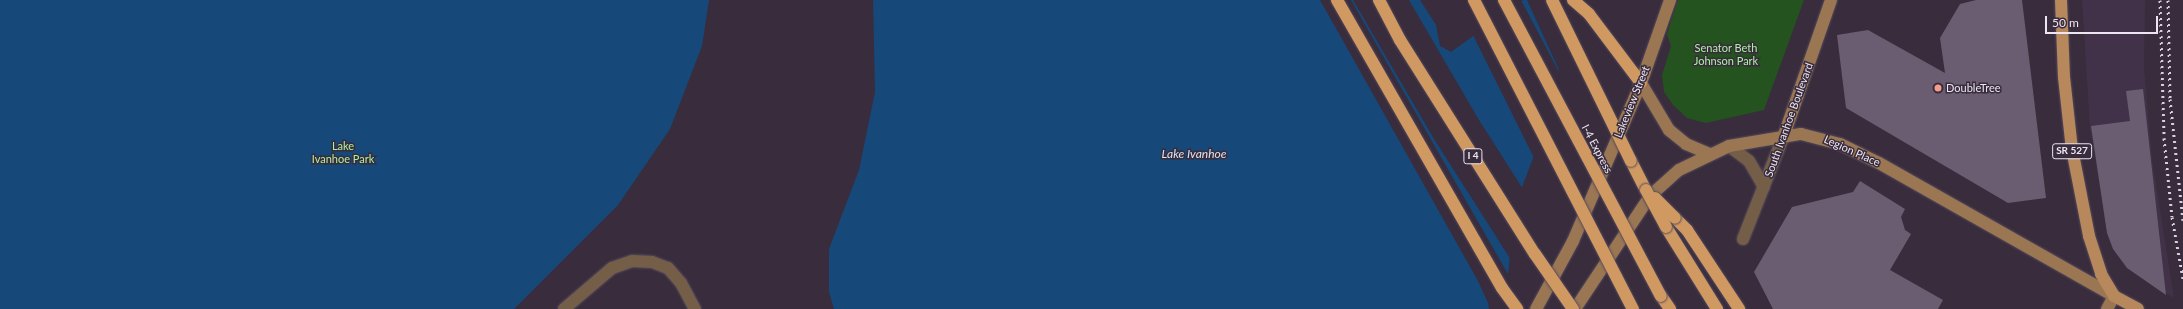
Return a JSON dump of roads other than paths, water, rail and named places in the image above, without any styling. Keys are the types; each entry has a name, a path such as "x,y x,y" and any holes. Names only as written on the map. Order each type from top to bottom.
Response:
{"highway":[{"path":"1337,0 1502,288 1517,309"},
{"name":"I 4","path":"1379,0 1400,40 1514,221 1576,306"},
{"path":"1474,0 1634,309"},
{"name":"I-4 Express","path":"1504,0 1661,296 1670,309"},
{"path":"1552,0 1646,190 1666,227 1716,309"},
{"path":"1573,0 1589,14 1641,83"},
{"path":"1646,190 1675,218 1695,242 1739,309"}],"main road":[{"name":"SR 527","path":"2061,0 2064,77 2072,150 2094,255 2101,274 2114,296"},
{"path":"2114,296 2138,309"}],"street":[{"name":"Lakeview Street","path":"1536,309 1573,241 1641,83 1670,0"},
{"name":"South Ivanhoe Boulevard","path":"1743,239 1784,135 1831,0"},
{"path":"1641,83 1655,110 1669,130 1686,144 1709,154"},
{"name":"Legion Place","path":"1576,306 1650,196 1679,170 1709,154 1730,146 1784,135 1801,134 1840,144 1879,163 2114,296"},
{"path":"1730,146 1746,158 1764,187"},
{"path":"564,309 612,268 632,261 652,262 668,268 682,283 695,309"},
{"path":"2108,309 2114,296"}],"water":[{"path":"0,0 709,0 702,46 670,129 618,205 514,309 0,309"},
{"name":"Lake Ivanhoe","path":"873,0 1420,0 1436,25 1440,46 1451,52 1523,0 1527,0 1559,70 1550,113 1515,206 1508,274 1488,303 1489,309 834,309 829,292 829,249 859,170 875,92"}],"railway":[{"path":"2160,0 2164,138 2172,217 2183,279"},
{"path":"2168,0 2170,99 2183,220"}],"place":[{"name":"DoubleTree","path":"1938,88"}],"park label":[{"name":"Senator Beth Johnson Park","path":"1726,55"},
{"name":"Lake Ivanhoe Park","path":"343,153"}]}
